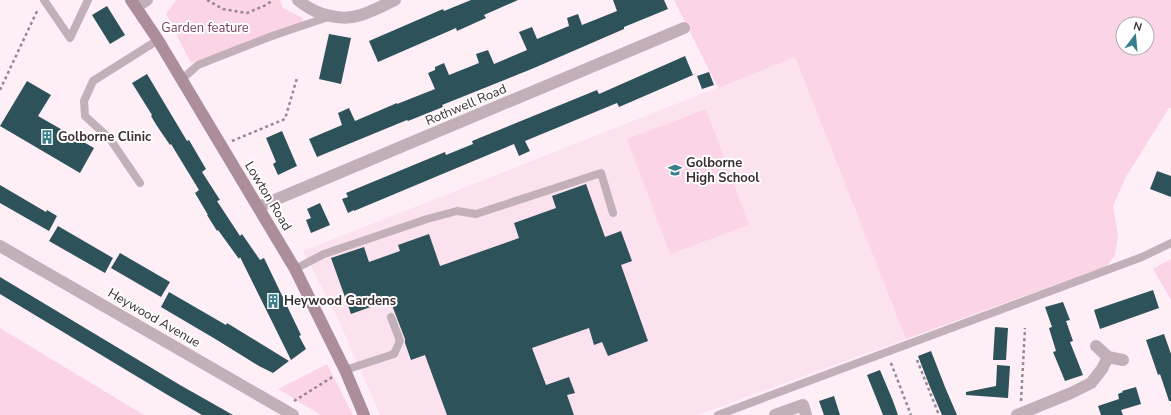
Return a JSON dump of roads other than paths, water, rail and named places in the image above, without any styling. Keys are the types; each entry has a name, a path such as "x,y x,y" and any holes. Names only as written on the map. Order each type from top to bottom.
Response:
{"main road":[{"name":"Lowton Road","path":"133,3 158,40 295,269 345,370 364,415"}],"street":[{"path":"133,3 147,0"},
{"path":"298,0 304,6 313,11 332,16 346,17 360,15 395,0"},
{"name":"Rothwell Road","path":"258,207 684,28"},
{"name":"Heywood Avenue","path":"0,246 294,415"},
{"path":"1096,346 1108,357 1123,360"},
{"path":"1019,414 1071,393 1091,383 1102,369 1108,357"},
{"path":"775,415 805,410"}],"lane":[{"path":"42,3 70,38 88,0"},
{"path":"181,80 198,66 213,59 272,36 332,16"},
{"path":"140,183 110,139 85,116 84,101 93,81 158,40"},
{"path":"295,269 324,254 427,219 457,211 476,214 601,173 613,213"},
{"path":"718,415 1142,257 1171,243"},
{"path":"345,370 394,354 400,341 391,317"}],"place":[{"name":"Golborne Clinic","path":"47,137"},
{"name":"Golborne High School","path":"675,170"},
{"name":"Heywood Gardens","path":"273,301"}],"park label":[{"name":"Garden feature","path":"205,28"}]}
